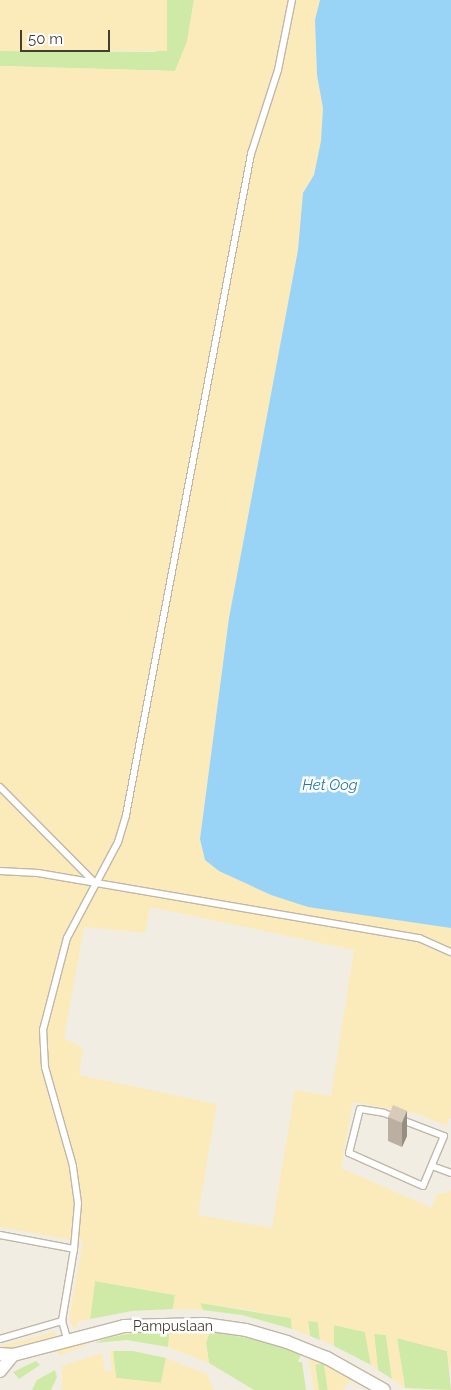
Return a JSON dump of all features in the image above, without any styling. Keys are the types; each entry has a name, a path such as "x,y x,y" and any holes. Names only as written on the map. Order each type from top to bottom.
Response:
{"street":[{"name":"Pampuslaan","path":"0,1354 13,1355 67,1339 141,1324 226,1326 267,1336 308,1350 384,1390"},
{"path":"0,1371 13,1355"}],"lane":[{"path":"67,1339 62,1321 74,1249 78,1203 73,1166 45,1066 43,1030 67,938 97,885 118,842 126,815 251,154 278,70 292,0"},
{"path":"0,787 97,885"},
{"path":"0,872 38,872 97,885 419,938 451,952"},
{"path":"360,1109 384,1113 444,1136 432,1166 423,1186 349,1154 360,1109"},
{"path":"432,1166 451,1173"},
{"path":"0,1235 74,1249"},
{"path":"0,1339 62,1321"}],"green space":[{"path":"167,0 194,0 187,42 175,71 0,66 0,51 156,52"},
{"path":"95,1281 175,1295 173,1309 132,1311 90,1319"},
{"path":"200,1303 291,1318 292,1329 242,1315 203,1310"},
{"path":"308,1320 318,1322 320,1340 310,1336"},
{"path":"334,1325 365,1332 371,1365 334,1346"},
{"path":"153,1329 170,1329 168,1347 127,1340 95,1343 109,1337"},
{"path":"210,1331 262,1341 301,1354 298,1362 302,1362 306,1390 254,1390 209,1363 206,1343"},
{"path":"374,1333 386,1335 392,1379 378,1370"},
{"path":"397,1338 447,1351 451,1390 405,1388"},
{"path":"113,1351 133,1351 166,1358 161,1383 116,1378"},
{"path":"36,1361 40,1365 19,1379 13,1372"},
{"path":"324,1363 328,1390 319,1390 315,1364"},
{"path":"55,1370 57,1377 51,1390 32,1390 37,1380"}],"sand":[{"path":"0,0 167,0 167,51 0,51"},
{"path":"194,0 320,0 315,20 317,75 323,108 321,141 314,175 303,193 298,250 229,618 200,839 205,860 219,871 271,895 308,907 451,928 451,1119 448,1119 447,1126 418,1114 353,1102 341,1168 432,1208 436,1195 451,1191 451,1374 447,1351 397,1338 405,1388 392,1379 386,1335 374,1334 378,1370 371,1365 365,1332 334,1325 334,1346 320,1340 318,1322 308,1321 310,1336 292,1329 291,1318 200,1303 203,1310 173,1309 175,1295 95,1281 90,1319 77,1322 76,1331 70,1322 70,1313 83,1242 0,1227 0,66 175,71 187,42","holes":["150,907 354,950 331,1096 295,1090 272,1228 198,1215 217,1104 79,1075 83,1048 64,1038 84,927 145,933"]},
{"path":"153,1329 97,1340 59,1356 56,1348 119,1332"},
{"path":"170,1329 210,1331 206,1343 209,1363 168,1347"},
{"path":"55,1332 56,1336 1,1350 0,1346"},
{"path":"113,1351 116,1378 161,1383 166,1358 207,1374 214,1390 62,1390 62,1366 102,1353 105,1372 112,1370 110,1352"},
{"path":"308,1357 322,1363 315,1365 319,1390 314,1390"},
{"path":"324,1363 373,1390 349,1381 343,1390 328,1390"}],"water":[{"name":"Het Oog","path":"320,0 451,0 451,928 308,907 271,895 219,871 205,860 200,839 229,618 298,250 303,193 314,175 321,141 323,108 317,75 315,20"}],"building":[{"path":"393,1105 407,1111 402,1123 388,1117"}]}
